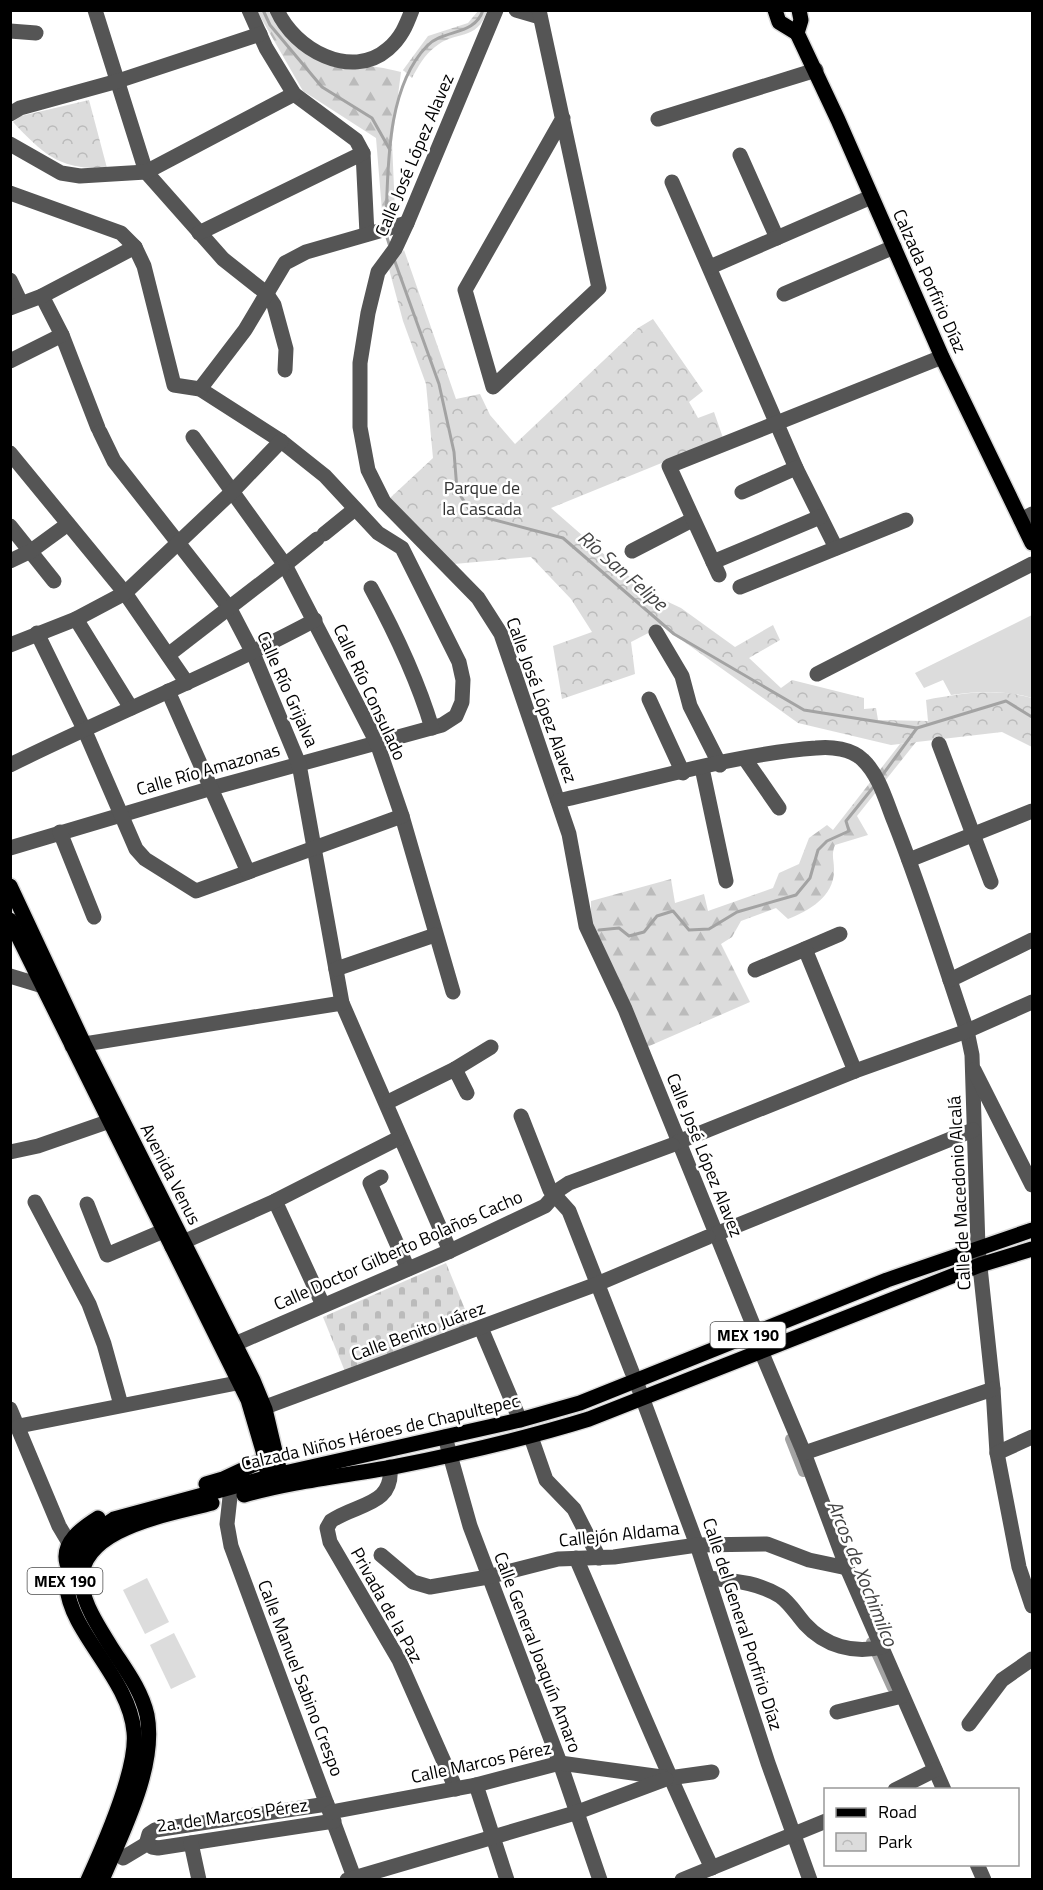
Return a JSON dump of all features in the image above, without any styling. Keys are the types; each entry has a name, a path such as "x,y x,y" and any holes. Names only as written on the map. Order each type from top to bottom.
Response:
{"main road":[{"name":"Calzada Porfirio Díaz","path":"775,10 783,26 797,33 816,70 942,357 1027,517 1032,543"},
{"path":"797,33 801,11"},
{"name":"Avenida Venus","path":"11,889 110,1121 178,1245 246,1382 258,1410 275,1480"},
{"name":"Avenida Venus","path":"10,920 42,986 78,1045 169,1228"},
{"name":"Calzada Niños Héroes de Chapultepec","path":"82,1586 86,1560 99,1543 117,1531 275,1480 580,1403 634,1377 887,1280 1032,1230"},
{"name":"Avenida Venus","path":"178,1245 235,1344 246,1382"},
{"name":"Calzada Niños Héroes de Chapultepec","path":"275,1480 390,1467 531,1437 644,1399 980,1265 1032,1249"},
{"path":"82,1586 68,1567 65,1557 96,1518 118,1508 223,1479 271,1457"},
{"name":"Calzada Niños Héroes de Chapultepec","path":"72,1548 114,1519 230,1493"},
{"name":"MEX 190","path":"68,1567 64,1587 68,1606 77,1627 110,1672 126,1701 134,1732 132,1758 118,1803 88,1880"},
{"name":"MEX 190","path":"82,1586 89,1607 140,1694 149,1736 135,1800 102,1880"}],"street":[{"path":"95,10 146,172 224,259 266,292 274,305 286,349 285,370"},
{"path":"249,10 294,94 356,140 363,153 367,234"},
{"path":"280,12 297,39 317,55 341,60 364,60 386,51 403,34 412,10"},
{"name":"Calle José López Alavez","path":"496,10 407,223 395,249 378,272 360,363 360,427 368,470 378,494 478,598 494,621 569,834 586,926 625,1009 675,1144 712,1235 756,1332"},
{"path":"516,10 539,14 563,118 599,288 493,387 465,290 563,118"},
{"path":"10,31 36,33"},
{"path":"10,114 20,108 118,81 260,34"},
{"path":"658,119 816,70"},
{"path":"10,144 61,173 80,176 146,172 294,94"},
{"path":"199,233 363,153"},
{"path":"740,154 777,238"},
{"path":"672,182 796,468 836,548"},
{"path":"10,194 121,233 135,247 144,266 174,385 200,389 280,441 318,470 378,533 402,548 415,533"},
{"path":"710,267 871,197"},
{"path":"200,389 245,330 285,263 306,252 407,223"},
{"path":"10,280 16,306 42,296 135,247"},
{"path":"784,294 894,247"},
{"name":"Calle Río Grijalva","path":"42,296 62,335 99,430 114,461 230,609 253,653 299,764 342,1003 410,1162"},
{"path":"10,361 62,335"},
{"path":"820,517 716,568 669,466 942,357"},
{"name":"Calle Río Consulado","path":"193,437 284,566 315,620 377,743 402,816 453,992"},
{"path":"10,645 76,619 125,593 233,491 280,441"},
{"path":"10,453 125,593 187,683"},
{"path":"742,492 796,468"},
{"path":"168,655 230,609 355,509"},
{"path":"632,551 692,520"},
{"path":"740,587 906,520"},
{"path":"10,561 30,551 68,524"},
{"path":"10,526 54,581"},
{"name":"Calle Río Amazonas","path":"10,848 121,814 451,721 462,702 459,662 402,548"},
{"path":"817,674 1032,564"},
{"path":"371,588 401,643 420,685 432,728"},
{"path":"76,619 131,708"},
{"path":"10,765 253,653 315,620"},
{"path":"37,633 84,729 136,849 145,859 196,891 315,850 402,816"},
{"path":"656,633 681,676 690,706 720,765"},
{"path":"168,691 248,873"},
{"path":"648,699 682,773"},
{"path":"939,744 991,882"},
{"name":"Calle de Macedonio Alcalá","path":"558,801 745,759 818,747 839,749 862,759 873,774 909,860 967,1031 972,1061 978,1248 993,1389 997,1453 1018,1567 1032,1606"},
{"path":"745,759 779,808"},
{"path":"702,768 726,880"},
{"path":"909,860 1032,811"},
{"path":"60,832 94,917"},
{"path":"755,970 840,934"},
{"path":"336,969 435,935"},
{"path":"950,980 1032,940"},
{"path":"805,949 855,1071"},
{"path":"10,976 42,986"},
{"name":"Calle Doctor Gilberto Bolaños Cacho","path":"235,1344 450,1251 545,1206 560,1189 570,1183 675,1144 855,1071 967,1031 1032,1002"},
{"path":"78,1045 342,1003"},
{"path":"357,1017 411,1153 410,1162 450,1251"},
{"path":"945,1038 972,1061 1032,1185"},
{"path":"390,1101 455,1070 491,1047"},
{"path":"455,1070 466,1093"},
{"name":"Calle del General Porfirio Díaz","path":"521,1116 555,1197 569,1211 644,1399 697,1545 810,1880"},
{"path":"10,1152 38,1146 110,1121"},
{"name":"Calle Benito Juárez","path":"258,1410 597,1284 973,1130"},
{"path":"178,1245 274,1201 399,1137"},
{"path":"381,1177 370,1183 408,1269"},
{"path":"274,1201 323,1305"},
{"path":"35,1202 89,1304 105,1344 122,1405"},
{"path":"87,1204 107,1255 169,1228"},
{"path":"481,1328 520,1419"},
{"path":"761,1351 804,1453 847,1568 943,1788"},
{"path":"19,1426 246,1382"},
{"path":"804,1453 993,1389"},
{"path":"10,1409 59,1526 72,1548"},
{"name":"Calle General Joaquín Amaro","path":"446,1437 470,1526 560,1763 575,1813 600,1880"},
{"path":"531,1437 546,1480 574,1509 599,1558"},
{"path":"997,1453 1032,1437"},
{"name":"Privada de la Paz","path":"390,1467 391,1480 388,1490 380,1497 331,1521 327,1528 330,1542 399,1660 456,1789"},
{"name":"Calle Manuel Sabino Crespo","path":"230,1493 226,1524 231,1546 331,1812 352,1879"},
{"name":"Callejón Aldama","path":"381,1555 413,1582 429,1587 558,1559 599,1558 697,1545 767,1544 809,1560 847,1568"},
{"path":"576,1558 669,1778 712,1868"},
{"path":"708,1578 755,1583 782,1598 808,1627 845,1649 864,1651 882,1647"},
{"path":"969,1724 1002,1680 1032,1659"},
{"path":"837,1712 902,1696"},
{"name":"Calle Marcos Pérez","path":"331,1812 476,1785 560,1763 669,1778 712,1772"},
{"path":"899,1788 935,1770"},
{"path":"352,1879 575,1813 669,1778"},
{"path":"476,1785 507,1880"},
{"name":"2a. de Marcos Pérez","path":"331,1812 191,1843 156,1848 148,1843 148,1835 155,1830 331,1812"},
{"path":"682,1880 824,1821"},
{"path":"123,1858 148,1843"},
{"path":"191,1843 199,1880"},
{"path":"978,1866 984,1880"}],"green space":[{"path":"257,11 272,11 286,34 300,49 313,58 401,72 392,142 395,211 382,211 376,138 303,91"},
{"path":"478,11 487,11 483,21 471,32 443,42 431,50 424,57 412,78 403,70 428,36 468,23"},
{"path":"89,100 107,168 77,166 54,158 44,152 13,122 21,116"},
{"name":"Parque de la Cascada","path":"404,250 456,399 480,394 490,415 515,444 638,328 653,319 703,391 689,402 698,418 714,412 723,438 551,508 647,592 681,608 735,647 773,625 780,640 749,658 781,688 792,680 864,698 864,709 876,708 878,720 928,721 926,700 953,695 992,692 1032,698 1032,747 1002,732 891,745 798,723 662,626 631,642 635,674 562,699 553,646 592,632 571,599 531,557 454,564 390,498 433,458 426,384 403,321 389,269"},
{"path":"1032,615 1032,698 992,692 951,695 943,680 924,688 915,673"},
{"path":"916,742 857,816 868,835 835,845 833,879 825,895 812,907 788,919 776,908 741,921 732,937 721,944 750,1002 647,1047 591,932 591,901 671,879 675,903 704,894 708,911 773,888 779,873 799,864 809,838 827,825 833,830 900,744"},
{"path":"446,1263 471,1324 346,1374 323,1317"},
{"path":"147,1578 169,1622 145,1634 123,1590"},
{"path":"174,1633 196,1677 171,1689 150,1645"}],"waterway":[{"path":"263,10 270,25 322,87 372,118 390,150"},
{"name":"Río San Felipe","path":"386,224 387,179 392,130 404,84 414,63 427,46 441,37 473,24 483,10"},
{"name":"Río San Felipe","path":"386,234 390,247"},
{"name":"Río San Felipe","path":"394,259 439,384 454,452 457,490 472,514 563,538 674,634 804,710 917,728 1006,701 1032,717"},
{"path":"881,777 917,728"},
{"path":"599,930 619,928 629,936 644,932 657,916 673,911 689,930 709,929 737,912 796,895 810,878 818,850 827,841 849,831 846,821 875,785"},
{"name":"Arcos de Xochimilco","path":"790,1439 803,1472"},
{"name":"Arcos de Xochimilco","path":"871,1642 892,1688"}]}
